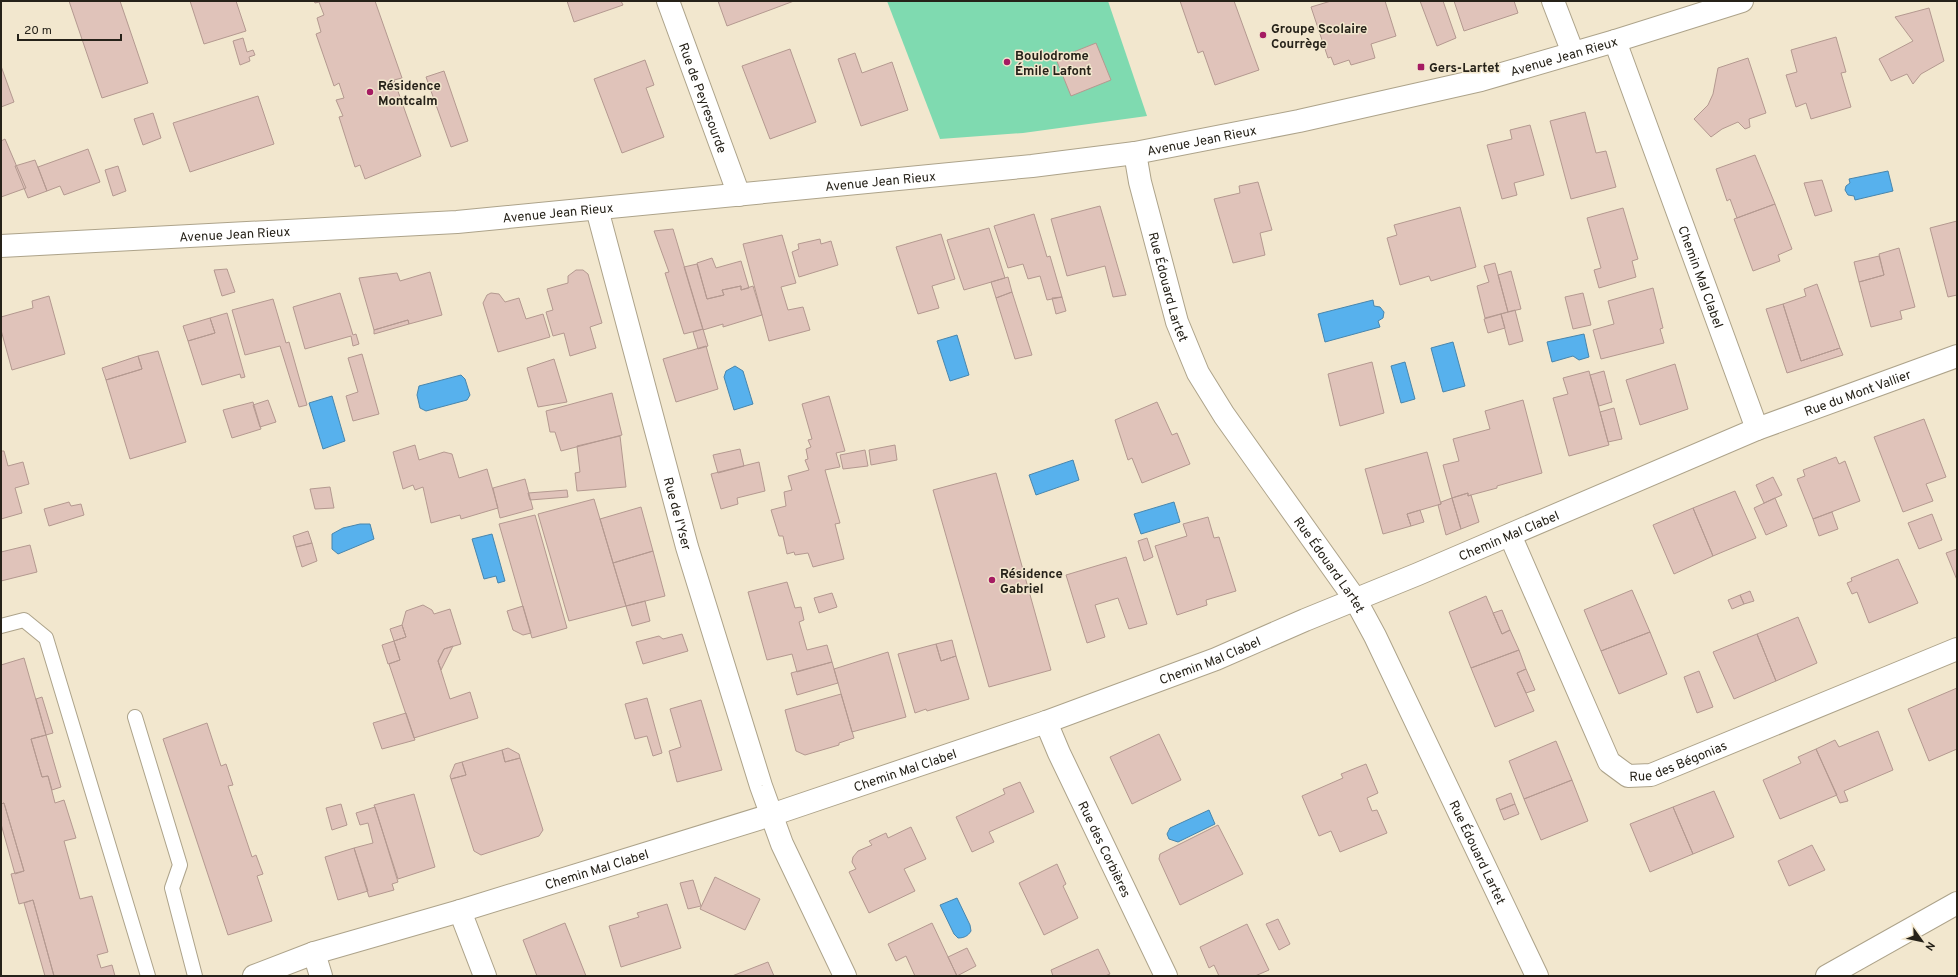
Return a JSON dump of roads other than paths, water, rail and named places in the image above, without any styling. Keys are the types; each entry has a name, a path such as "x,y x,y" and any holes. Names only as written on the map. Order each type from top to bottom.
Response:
{"street":[{"name":"Rue de Peyresourde","path":"668,1 739,195"},
{"path":"1554,1 1573,53"},
{"name":"Avenue Jean Rieux","path":"1,246 457,222 1071,162 1135,154 1364,108 1481,80 1615,41 1742,1"},
{"name":"Chemin Mal Clabel","path":"254,976 314,953 460,911 771,815 1046,722 1216,659 1757,429 1615,41"},
{"name":"Rue Édouard Lartet","path":"1135,154 1140,182 1177,322 1198,373 1224,414 1355,599 1375,636 1537,976"},
{"name":"Rue de l'Yser","path":"598,209 687,547 771,815"},
{"name":"Rue du Mont Vallier","path":"1757,429 1957,356"},
{"name":"Rue des Bégonias","path":"1510,535 1609,762 1628,776 1651,775 1957,650"},
{"name":"Rue des Corbières","path":"1046,722 1059,753 1166,976"},
{"path":"771,815 782,844 845,976"},
{"path":"1827,976 1957,903"},
{"path":"460,911 485,976"},
{"path":"314,953 321,976"}],"lane":[{"path":"1,626 24,620 46,638 148,976"},
{"path":"135,717 180,865 172,888 195,976"}],"water":[{"path":"1888,171 1893,191 1855,200 1854,196 1848,195 1845,190 1846,186 1850,183 1849,179"},
{"path":"1373,300 1374,306 1380,307 1384,312 1383,318 1378,321 1380,327 1325,342 1318,314"},
{"path":"1584,334 1589,357 1579,360 1573,356 1552,362 1547,342"},
{"path":"957,335 969,375 950,381 937,341"},
{"path":"1453,342 1465,386 1443,392 1431,348"},
{"path":"1405,362 1415,399 1401,403 1391,366"},
{"path":"735,366 743,371 753,404 734,410 724,377 726,371"},
{"path":"461,375 465,379 470,395 467,400 426,411 420,408 417,395 419,386"},
{"path":"332,396 345,441 323,449 309,403"},
{"path":"1073,460 1079,480 1036,495 1029,475"},
{"path":"1174,502 1180,522 1141,534 1134,514"},
{"path":"360,524 370,524 374,539 338,554 332,549 332,534 343,528"},
{"path":"492,534 505,581 498,583 496,576 484,579 472,539"},
{"path":"1209,810 1215,824 1178,842 1169,839 1167,834 1170,828"},
{"path":"957,898 970,925 971,931 964,937 960,938 954,934 940,905"}],"place":[{"name":"Groupe Scolaire Courrège","path":"1263,35"},
{"name":"Boulodrome Émile Lafont","path":"1007,62"},
{"name":"Gers-Lartet","path":"1421,67"},
{"name":"Résidence Montcalm","path":"370,92"},
{"name":"Résidence Gabriel","path":"992,580"}]}
